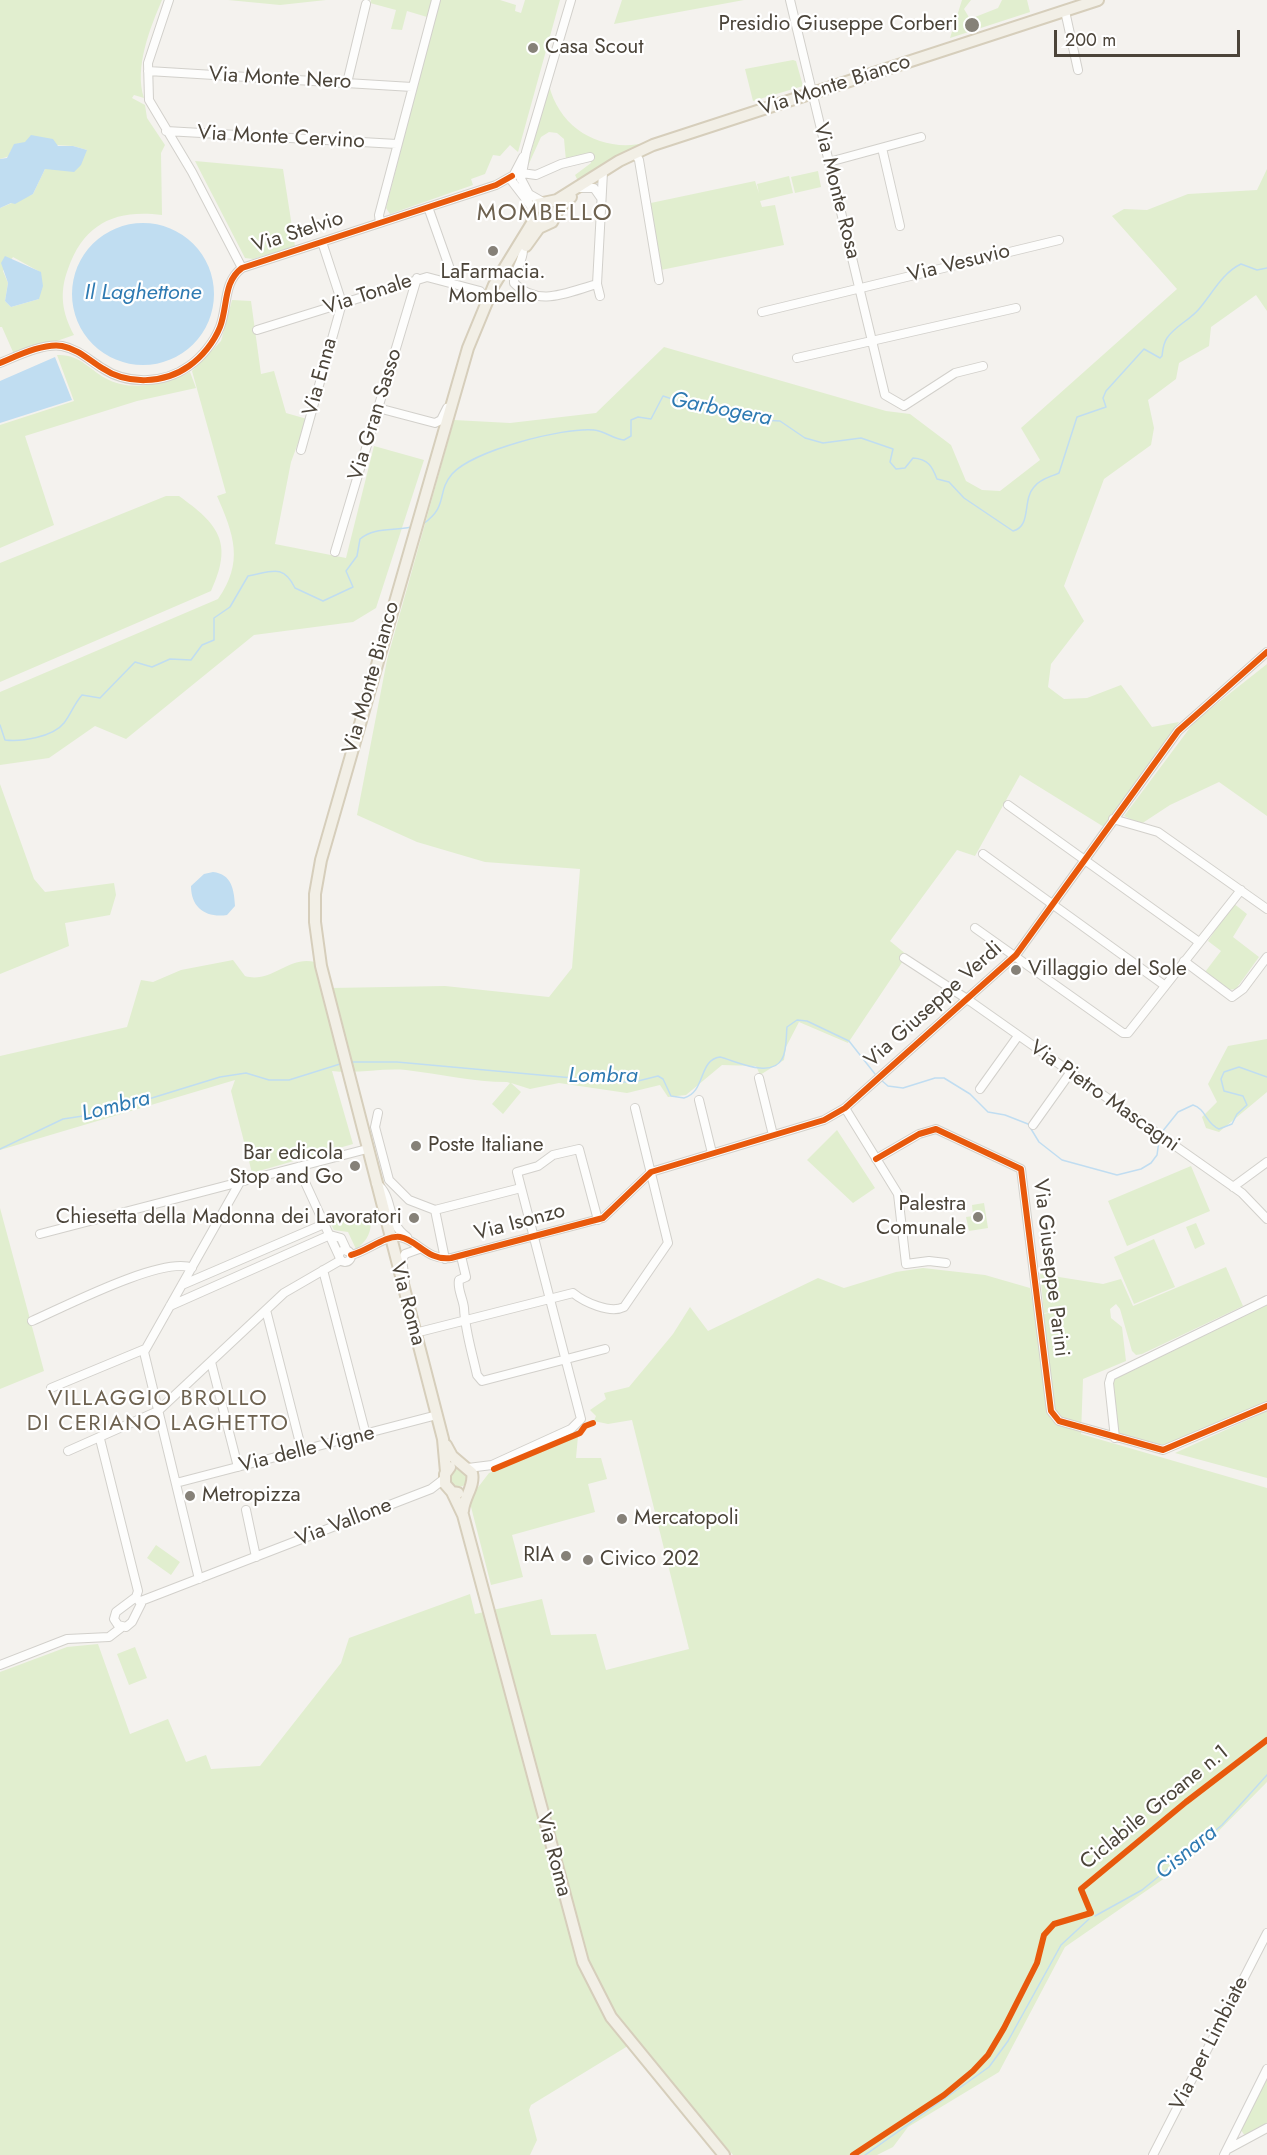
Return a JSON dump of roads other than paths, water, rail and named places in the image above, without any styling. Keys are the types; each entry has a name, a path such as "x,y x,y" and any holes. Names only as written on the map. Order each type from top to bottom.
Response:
{"main road":[{"name":"Via Monte Bianco","path":"544,202 554,201 636,153 675,137 1098,0"},
{"name":"Via Monte Bianco","path":"555,216 560,207 579,188"},
{"path":"544,202 553,206 555,216 552,222 545,225 538,224 533,215 536,205 544,202"},
{"name":"Via Monte Bianco","path":"345,1064 316,943 317,877 337,800 484,295 496,280 531,223 533,215"},
{"name":"Via Monte Bianco","path":"484,295 534,234 545,225"},
{"name":"Via Roma","path":"345,1064 443,1439 448,1483 463,1515 583,1962 611,2017 724,2155"},
{"name":"Via Roma","path":"443,1439 452,1456 465,1466 471,1485 464,1499 463,1515"},
{"path":"465,1466 452,1466 448,1483 463,1492 471,1485"}],"street":[{"path":"169,0 148,71 149,100 192,171 242,268"},
{"path":"380,223 378,217 435,0"},
{"path":"544,202 531,196 521,176 571,0"},
{"name":"Via Monte Rosa","path":"790,0 885,395 904,406 955,373 983,366"},
{"path":"347,83 366,3"},
{"path":"1065,11 1078,70"},
{"name":"Via Monte Nero","path":"148,71 412,87"},
{"name":"Via Monte Cervino","path":"166,131 397,144"},
{"path":"829,162 921,137"},
{"path":"882,148 900,226"},
{"path":"527,150 510,180 532,208 533,215"},
{"path":"636,153 659,280"},
{"path":"512,176 536,175 561,164 590,157"},
{"path":"600,296 597,284 603,171"},
{"name":"Via Stelvio","path":"0,363 50,346 62,346 77,351 104,370 122,378 139,381 176,374 199,358 216,334 229,285 233,275 242,268 496,185 512,176"},
{"path":"496,185 509,185 518,190"},
{"path":"579,188 594,188 600,195 601,202"},
{"path":"429,207 450,269 450,281"},
{"name":"Via Vesuvio","path":"859,288 1059,240"},
{"path":"322,242 342,303"},
{"path":"523,250 523,259 514,275 515,285 528,294 542,298 597,284"},
{"name":"Via Tonale","path":"257,330 417,279 435,277 484,295"},
{"name":"Via Gran Sasso","path":"335,552 417,279"},
{"name":"Via Monte Rosa","path":"762,312 859,288"},
{"name":"Via Enna","path":"301,450 342,303"},
{"path":"796,358 1016,308"},
{"path":"378,408 435,423 441,420 452,401"},
{"name":"Via Giuseppe Verdi","path":"649,1174 824,1120 845,1108 1016,956 1113,819 1187,721 1267,652"},
{"path":"1008,805 1199,942"},
{"path":"1113,819 1158,832 1267,909"},
{"path":"983,854 1051,906 1164,985"},
{"path":"975,928 1123,1033 1128,1033 1241,890"},
{"path":"1184,961 1232,997 1243,990 1267,957"},
{"name":"Via Pietro Mascagni","path":"904,958 967,999 1242,1193 1267,1219"},
{"path":"980,1089 1018,1036"},
{"path":"1033,1125 1070,1073"},
{"path":"759,1078 773,1136"},
{"path":"699,1100 712,1153"},
{"path":"415,1333 573,1293 581,1299 614,1310 624,1307 668,1243 649,1174 635,1108"},
{"path":"845,1108 898,1194 906,1264 946,1263"},
{"path":"378,1113 375,1127 389,1180 409,1200 435,1210 521,1188"},
{"name":"Via Giuseppe Parini","path":"876,1159 919,1134 936,1129 1021,1169 1051,1411 1059,1421 1163,1450 1267,1406"},
{"path":"40,1234 367,1149"},
{"path":"471,1485 490,1466 572,1429 579,1422 581,1414 516,1172 542,1164 553,1155 579,1149 598,1220"},
{"path":"1233,1187 1267,1162"},
{"path":"170,1306 330,1235 341,1238 349,1253 348,1262 340,1258 330,1235 298,1167"},
{"name":"Via Isonzo","path":"445,1259 598,1220 607,1216 649,1174"},
{"path":"51,1388 145,1349 240,1182"},
{"path":"375,1182 384,1189 395,1227 417,1247"},
{"path":"435,1210 445,1259"},
{"path":"182,1285 324,1224"},
{"path":"349,1253 401,1237 445,1259"},
{"path":"404,1290 402,1260 417,1247"},
{"path":"461,1256 466,1277 458,1283 464,1307 463,1320 477,1375 482,1381 605,1349"},
{"path":"68,1451 100,1439 158,1411 284,1293 340,1258"},
{"path":"32,1321 128,1278 182,1266 192,1268"},
{"path":"322,1269 366,1435"},
{"path":"1115,1438 1109,1383 1111,1376 1267,1300"},
{"path":"266,1310 302,1451"},
{"path":"145,1349 199,1579"},
{"path":"212,1362 238,1467"},
{"name":"Via delle Vigne","path":"176,1483 437,1415"},
{"path":"0,1665 67,1639 109,1637 132,1622 139,1599 138,1591 100,1439"},
{"path":"465,1466 490,1466"},
{"name":"Via Vallone","path":"139,1599 199,1579 448,1483"},
{"path":"246,1510 256,1557"},
{"path":"122,1627 116,1622 116,1612 139,1599"},
{"name":"Via per Limbiate","path":"1153,2155 1267,1933"},
{"path":"1226,2152 1267,2069"},
{"path":"1226,2152 1267,2128"}],"water":[{"path":"31,135 53,139 58,146 73,146 87,150 81,165 74,172 45,169 33,194 15,204 11,203 0,208 0,159 7,158 14,144 25,142"},
{"name":"Il Laghettone","path":"143,223 170,228 193,244 209,267 214,294 209,321 193,344 170,360 143,365 116,360 93,344 77,321 72,294 77,267 93,244 116,228"},
{"path":"5,256 41,272 43,286 39,299 11,307 5,301 8,283 1,263"},
{"path":"55,357 72,400 0,423 0,381"},
{"path":"213,872 228,879 233,889 235,906 227,915 213,915 201,910 192,894 191,886 204,874"}],"waterway":[{"name":"Garbogera","path":"423,524 436,511 447,481 463,465 498,449 562,432 594,430 624,440 631,436 631,420 638,417 651,419 663,396 712,412 738,411 763,420 780,421 805,438 823,443 861,438 893,449 890,462 896,469 905,468 913,458 922,460 931,467 937,479 949,482 964,498 1013,531 1023,524 1030,492 1036,484 1059,473 1077,417 1106,407 1103,398 1106,391 1144,349 1160,358 1170,334 1195,313 1234,268 1241,264 1257,270 1267,268"},
{"name":"Garbogera","path":"0,725 5,740 28,739 45,735 64,723 82,695 100,698 135,662 152,667 170,659 191,660 202,645 214,640 214,618 230,607 248,576 270,571 281,572 295,588 323,601 353,587 346,571 357,556 360,539 378,531 411,527"},
{"name":"Lombra","path":"351,1062 397,1062 617,1082 634,1082 658,1076 663,1079 671,1096 684,1098 696,1089 708,1064 713,1059 720,1057 762,1068 777,1065 785,1052 787,1027 797,1020 807,1021 849,1041 875,1074"},
{"name":"Lombra","path":"0,1149 63,1119 103,1113 220,1077 246,1073 269,1080 289,1080 340,1064"},
{"name":"Lombra","path":"1162,1132 1178,1112 1193,1105 1219,1129 1232,1124 1237,1114 1247,1105 1243,1096 1224,1091 1221,1079 1224,1072 1239,1067 1267,1077"},
{"name":"Lombra","path":"881,1080 888,1086 903,1088 935,1078 944,1078 970,1094 988,1112 1005,1115 1028,1124 1039,1142 1062,1160 1117,1175 1141,1169 1151,1163 1157,1155 1159,1141"},
{"name":"Cisnara","path":"1095,1916 1142,1890 1222,1825 1267,1775"},
{"name":"Cisnara","path":"865,2155 989,2067 1008,2041 1061,1945 1089,1919"}],"place":[{"name":"Presidio Giuseppe Corberi","path":"972,25"},
{"name":"Casa Scout","path":"533,48"},
{"name":"LaFarmacia. Mombello","path":"493,251"},
{"name":"Villaggio del Sole","path":"1016,970"},
{"name":"Poste Italiane","path":"416,1146"},
{"name":"Bar edicola Stop and Go","path":"355,1166"},
{"name":"Palestra Comunale","path":"978,1217"},
{"name":"Chiesetta della Madonna dei Lavoratori","path":"414,1218"},
{"name":"Metropizza","path":"190,1496"},
{"name":"Mercatopoli","path":"622,1519"},
{"name":"RIA","path":"566,1556"},
{"name":"Civico 202","path":"588,1560"}],"district":[{"name":"MOMBELLO","path":"545,214"},
{"name":"VILLAGGIO BROLLO DI CERIANO LAGHETTO","path":"158,1412"}]}
